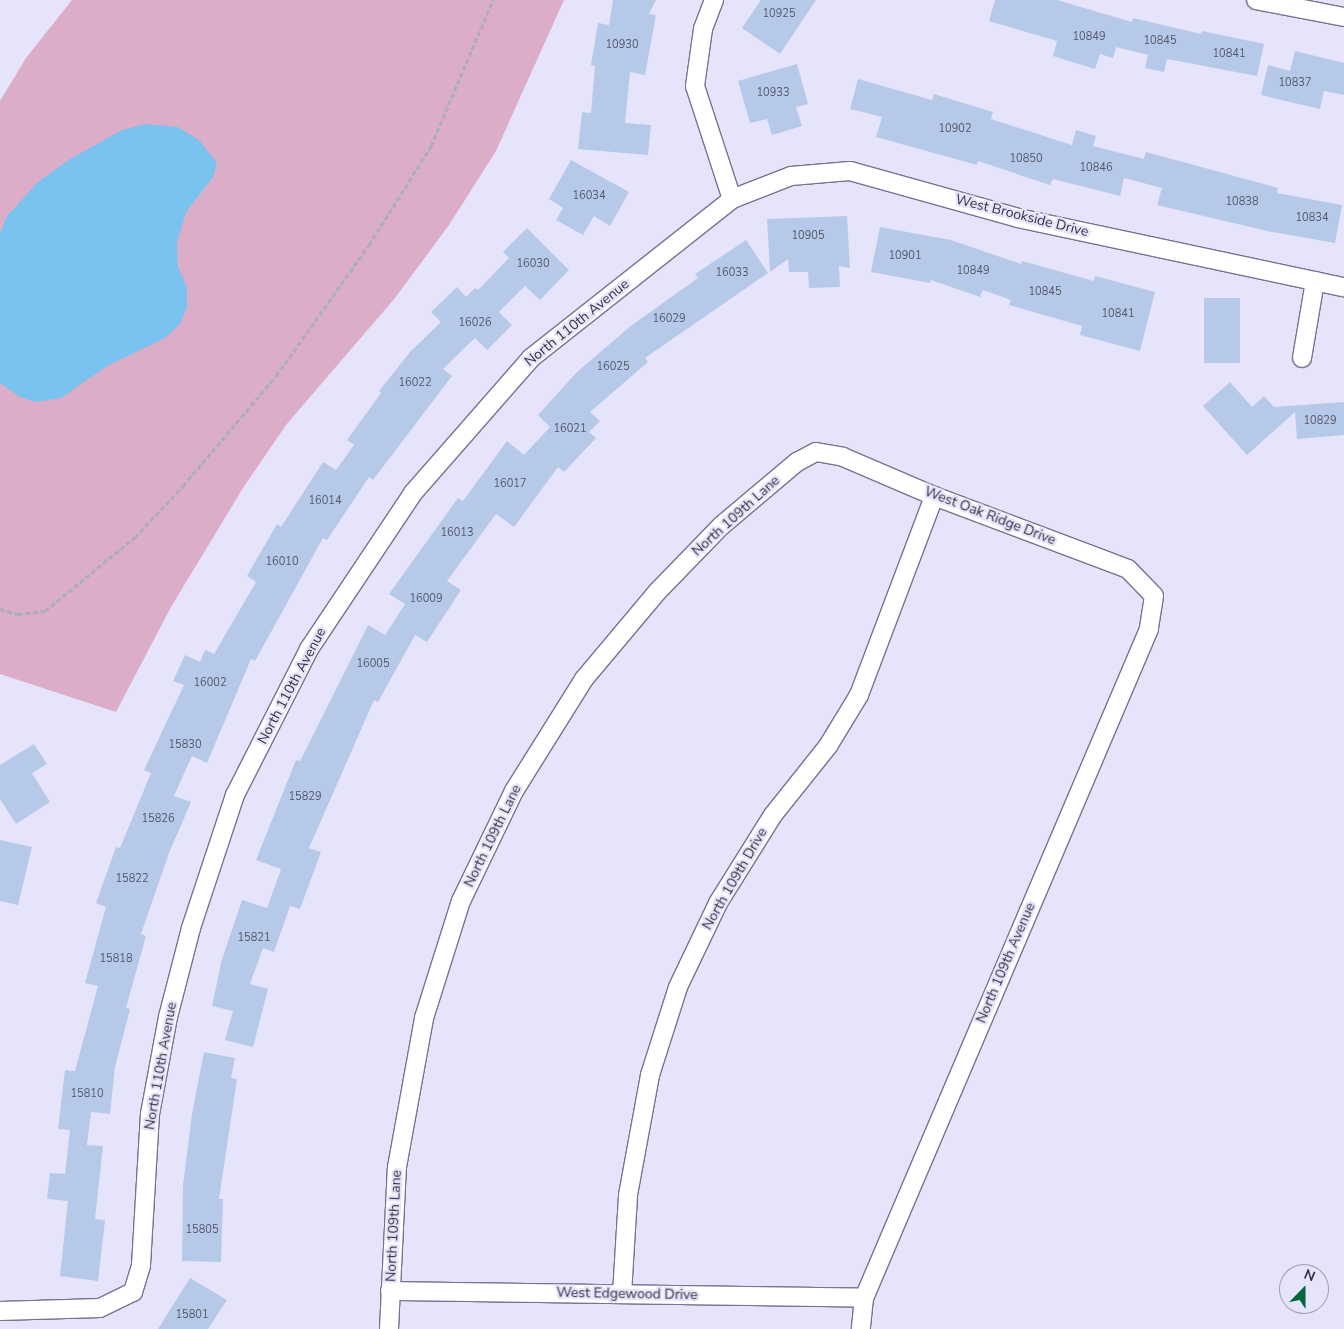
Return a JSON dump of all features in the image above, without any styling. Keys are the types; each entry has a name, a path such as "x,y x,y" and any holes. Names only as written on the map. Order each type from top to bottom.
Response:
{"street":[{"path":"714,0 703,29 695,86 732,199"},
{"path":"1256,0 1344,17"},
{"name":"West Brookside Drive","path":"732,199 791,176 850,171 1018,218 1344,287"},
{"name":"North 110th Avenue","path":"0,1311 100,1308 133,1292 140,1265 150,1114 168,1017 191,928 235,796 309,649 413,494 531,358 732,199"},
{"path":"1302,358 1315,281"},
{"name":"West Oak Ridge Drive","path":"816,452 843,457 934,496 1128,569 1154,596"},
{"name":"North 109th Lane","path":"389,1329 397,1167 424,1018 461,901 514,791 584,679 657,592 721,526 797,462 816,452"},
{"name":"North 109th Drive","path":"622,1294 628,1195 650,1074 678,987 718,903 773,815 828,746 859,695 934,496"},
{"name":"North 109th Avenue","path":"861,1329 864,1298 1148,629 1154,596"},
{"name":"West Edgewood Drive","path":"390,1290 864,1298"}],"path":[{"path":"0,609 18,614 45,611 135,537 270,383 369,246 431,146 493,0"}],"shaded area":[{"path":"72,0 564,0 496,151 449,225 395,298 286,425 243,488 171,607 116,712 0,674 0,101 26,58"}],"water":[{"path":"146,124 178,127 200,141 217,163 213,177 186,212 177,242 178,267 187,287 187,307 180,324 165,338 107,366 61,398 36,402 20,397 0,383 0,234 7,216 38,182 70,159 122,130"}],"building":[{"path":"613,0 656,0 649,14 656,15 645,75 630,72 625,123 651,125 648,155 578,149 582,112 591,113 595,66 591,65 598,23 609,25"},
{"path":"761,0 816,0 780,54 742,28"},
{"path":"995,0 1057,0 1132,22 1133,18 1201,34 1202,31 1264,44 1257,76 1167,59 1164,72 1145,68 1148,55 1116,47 1113,58 1100,54 1095,69 1053,56 1057,41 989,21"},
{"path":"1295,51 1344,63 1344,95 1324,91 1320,109 1261,95 1268,65 1290,71"},
{"path":"797,64 808,104 796,107 802,126 772,135 767,119 750,123 738,81"},
{"path":"858,79 932,100 934,94 993,112 991,119 1072,145 1076,130 1096,136 1093,146 1144,159 1146,152 1278,188 1277,193 1342,205 1335,243 1267,231 1157,205 1162,188 1124,178 1120,196 1053,179 1050,185 978,161 977,165 876,137 882,117 850,109"},
{"path":"571,160 629,192 610,226 594,216 583,235 556,220 563,208 549,199"},
{"path":"847,216 850,268 839,266 840,287 809,288 808,272 789,272 788,259 770,272 767,219"},
{"path":"880,227 951,240 1021,264 1022,261 1094,281 1095,276 1155,292 1140,351 1080,335 1082,326 1009,305 1011,300 983,290 980,297 931,280 930,283 871,272"},
{"path":"527,228 569,270 540,300 525,286 499,312 512,325 487,350 475,338 443,369 452,376 373,480 369,477 327,540 323,538 255,661 251,659 207,763 192,756 174,796 191,802 169,853 141,934 146,936 126,1008 130,1009 115,1067 110,1114 91,1112 87,1145 103,1146 95,1219 105,1220 98,1281 60,1276 68,1201 47,1199 50,1173 65,1174 70,1130 58,1129 65,1070 75,1071 98,986 85,983 106,907 96,903 116,847 120,848 151,773 144,770 184,685 173,681 185,655 200,662 205,650 214,654 256,582 247,576 277,524 281,527 323,462 336,470 354,445 347,440 381,393 379,391 410,352 441,322 431,312 457,287 466,297 475,288 478,290 509,258 503,252"},
{"path":"746,240 768,273 645,358 648,362 590,412 600,421 589,432 596,438 564,472 558,467 514,527 496,514 447,581 461,590 427,642 415,635 378,702 374,700 309,848 321,852 300,909 290,906 274,952 263,948 250,984 268,989 253,1047 225,1040 233,1011 212,1006 222,959 242,900 267,908 281,869 256,860 296,760 300,761 368,625 385,635 405,604 389,594 458,498 463,501 507,441 524,455 550,427 538,415 577,372 632,325 698,278 695,274"},
{"path":"1204,298 1240,298 1240,363 1204,363"},
{"path":"1230,382 1252,407 1264,396 1274,407 1344,402 1344,435 1297,439 1295,412 1247,455 1203,406"},
{"path":"34,744 47,764 32,773 50,802 16,824 0,799 0,765"},
{"path":"0,840 32,847 18,905 0,901"},
{"path":"204,1052 235,1058 231,1078 237,1079 219,1199 223,1199 221,1262 182,1261 183,1185 192,1114"},
{"path":"190,1278 227,1300 208,1329 158,1329"}]}
